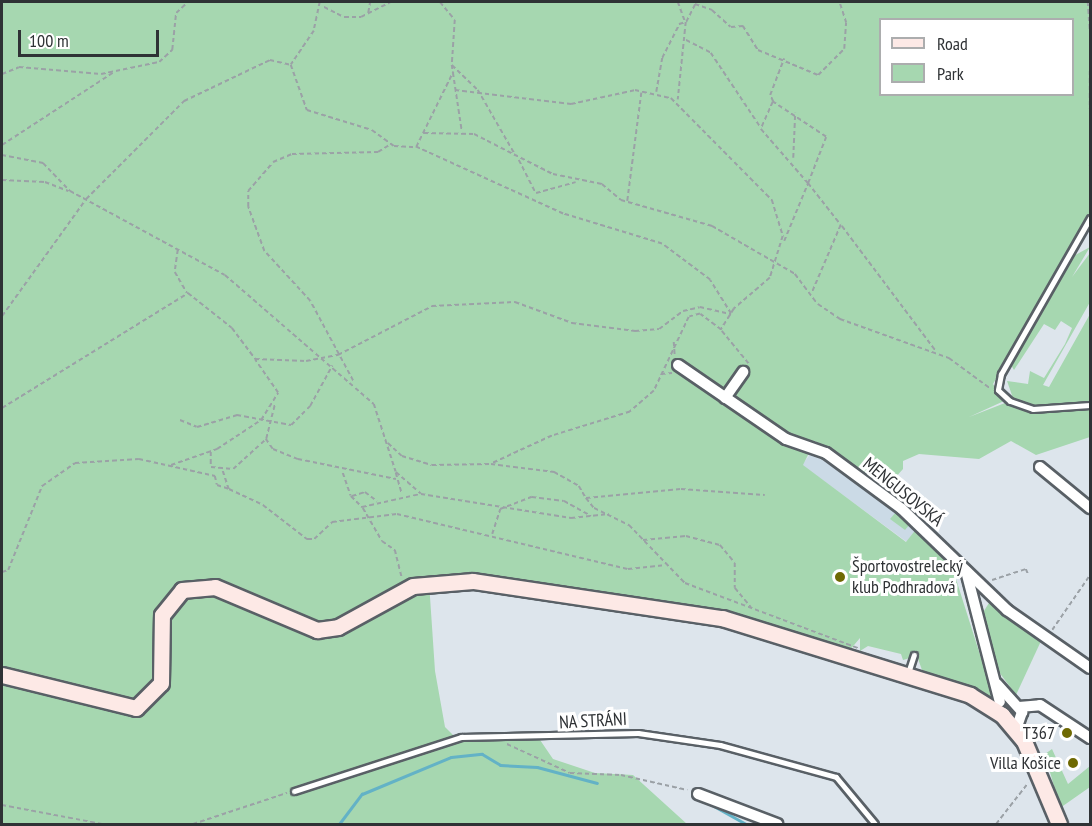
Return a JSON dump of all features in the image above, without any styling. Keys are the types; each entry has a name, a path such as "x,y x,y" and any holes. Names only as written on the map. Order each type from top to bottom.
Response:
{"street":[{"name":"MENGUSOVSKÁ","path":"676,367 786,439 826,453 902,509 991,595 1046,639 1090,668"},
{"path":"725,398 742,374"},
{"path":"1040,467 1090,508"},
{"path":"966,571 974,613 1001,703 1019,723 1059,825"},
{"path":"2,675 136,708 161,683 162,615 182,590 215,587 317,630 338,627 400,591 429,582 464,580 704,615 908,673 1001,703 1019,723"},
{"path":"974,613 981,598 991,595"},
{"path":"1019,723 1040,705 1090,738"},
{"path":"698,794 777,825"}],"lane":[{"path":"1090,218 1001,374 998,390 1010,401 1033,409 1090,405"},
{"path":"908,673 914,655"},
{"name":"NA STRÁNI","path":"294,791 451,740 490,734 558,739 638,733 720,746 836,777 875,825"}],"path":[{"path":"2,74 19,67 116,70 159,62 172,50 176,13 188,2"},
{"path":"320,2 323,6 344,17 368,14 391,2"},
{"path":"368,14 370,2"},
{"path":"440,2 455,20 452,65 462,132"},
{"path":"678,2 686,22 678,102"},
{"path":"656,93 662,58 679,24 686,22 695,3 712,10 731,27 743,26 758,50 818,75 839,58 847,37 839,2"},
{"path":"1088,2 1090,31"},
{"path":"323,6 291,65 307,110 372,130 392,144 416,147 563,214 662,243 711,280 731,314"},
{"path":"686,40 711,53 762,129 792,159 936,352"},
{"path":"762,129 773,102 770,94 784,59"},
{"path":"2,316 86,199 196,91 270,60 291,65"},
{"path":"452,65 478,90 536,193 577,182"},
{"path":"2,145 116,70"},
{"path":"1090,71 1090,109"},
{"path":"416,147 453,72"},
{"path":"455,90 478,90 572,104 641,91 656,93 678,102 772,200 783,244"},
{"path":"627,202 641,91"},
{"path":"721,330 731,314 776,266 826,137 795,113 773,102"},
{"path":"792,159 795,113"},
{"path":"424,133 462,132 517,158 577,182 604,185 627,202 712,226 768,256 776,266 795,274 812,294 840,319 936,352 998,390"},
{"path":"353,382 310,301 264,251 248,207 248,191 273,162 292,154 378,152 392,144"},
{"path":"2,155 44,163 70,191"},
{"path":"2,180 45,182 70,191 225,274 353,382 374,404 402,495"},
{"path":"812,294 841,225"},
{"path":"178,249 175,272 188,293 232,328 276,386 273,424 266,439 233,469 223,471 211,467 210,451"},
{"path":"2,408 188,293"},
{"path":"255,359 325,358 338,355 432,306 474,301 515,302 572,323 635,331 659,329 682,311 700,307 731,314"},
{"path":"491,464 552,436 630,412 654,391 674,342 696,315 721,330 751,362 742,374"},
{"path":"660,374 670,376 676,367 674,342"},
{"path":"180,420 197,427 226,416 261,420 273,424 297,422 332,365"},
{"path":"169,466 210,451 261,420 274,402"},
{"path":"266,439 283,454 316,459 342,472 396,479"},
{"path":"386,441 402,456 432,465 491,464 554,472 579,486 586,498 643,540 685,583 859,644 861,660"},
{"path":"2,572 8,570 42,486 52,474 106,458 169,466 215,476 222,490 229,489 263,505 307,539 314,539 332,522 397,513 491,534 528,548 628,569 665,565"},
{"path":"223,471 229,489"},
{"path":"342,472 351,496 362,507 382,540 395,550 402,567 400,591"},
{"path":"396,472 421,494"},
{"path":"586,498 681,489 765,495"},
{"path":"351,496 365,492 378,502"},
{"path":"362,507 402,495 421,494 500,509 591,516 609,514"},
{"path":"491,534 500,509 532,497 564,501 591,516"},
{"path":"643,540 686,536 720,545 735,563 735,588 751,608"},
{"path":"980,584 1026,569 1028,574"},
{"path":"1046,639 1090,575"},
{"path":"490,734 536,760 598,777 632,777 698,794"},
{"path":"996,825 1031,780"},
{"path":"193,825 294,791"},
{"path":"2,806 103,825"}],"shaded area":[{"path":"812,452 917,528 907,542 802,465"}],"green space":[{"path":"2,2 1090,2 1090,213 993,384 1004,401 969,417 1005,403 1053,412 1090,407 1090,437 1036,455 1011,441 979,459 919,454 903,461 903,469 885,489 815,441 803,465 906,542 917,528 950,560 994,699 922,670 917,656 903,660 901,654 868,646 860,651 860,638 849,651 814,639 429,582 435,671 445,727 453,735 538,737 553,759 595,773 633,775 687,824 2,824"},
{"path":"1090,247 1072,277 1090,253 1090,302 1043,385 1049,387 1090,314 1090,403 1031,407 1014,401 1007,381 1028,384 1030,371 1044,378 1065,344 1072,328 1061,321 1055,330 1044,324 1014,370 1011,365 1068,259"},
{"path":"896,512 911,523 905,530 890,519"},
{"path":"989,603 1041,641 1016,695 999,672 982,614"},
{"path":"1052,749 1068,784 1090,766 1090,787 1060,808 1045,754"}],"waterway":[{"path":"339,824 362,794 451,757 482,754 500,765 537,767 597,783"},
{"path":"710,804 746,824"}],"place":[{"name":"Športovostrelecký klub Podhradová","path":"840,577"},
{"name":"T367","path":"1067,733"},
{"name":"Villa Košice","path":"1073,763"}]}
